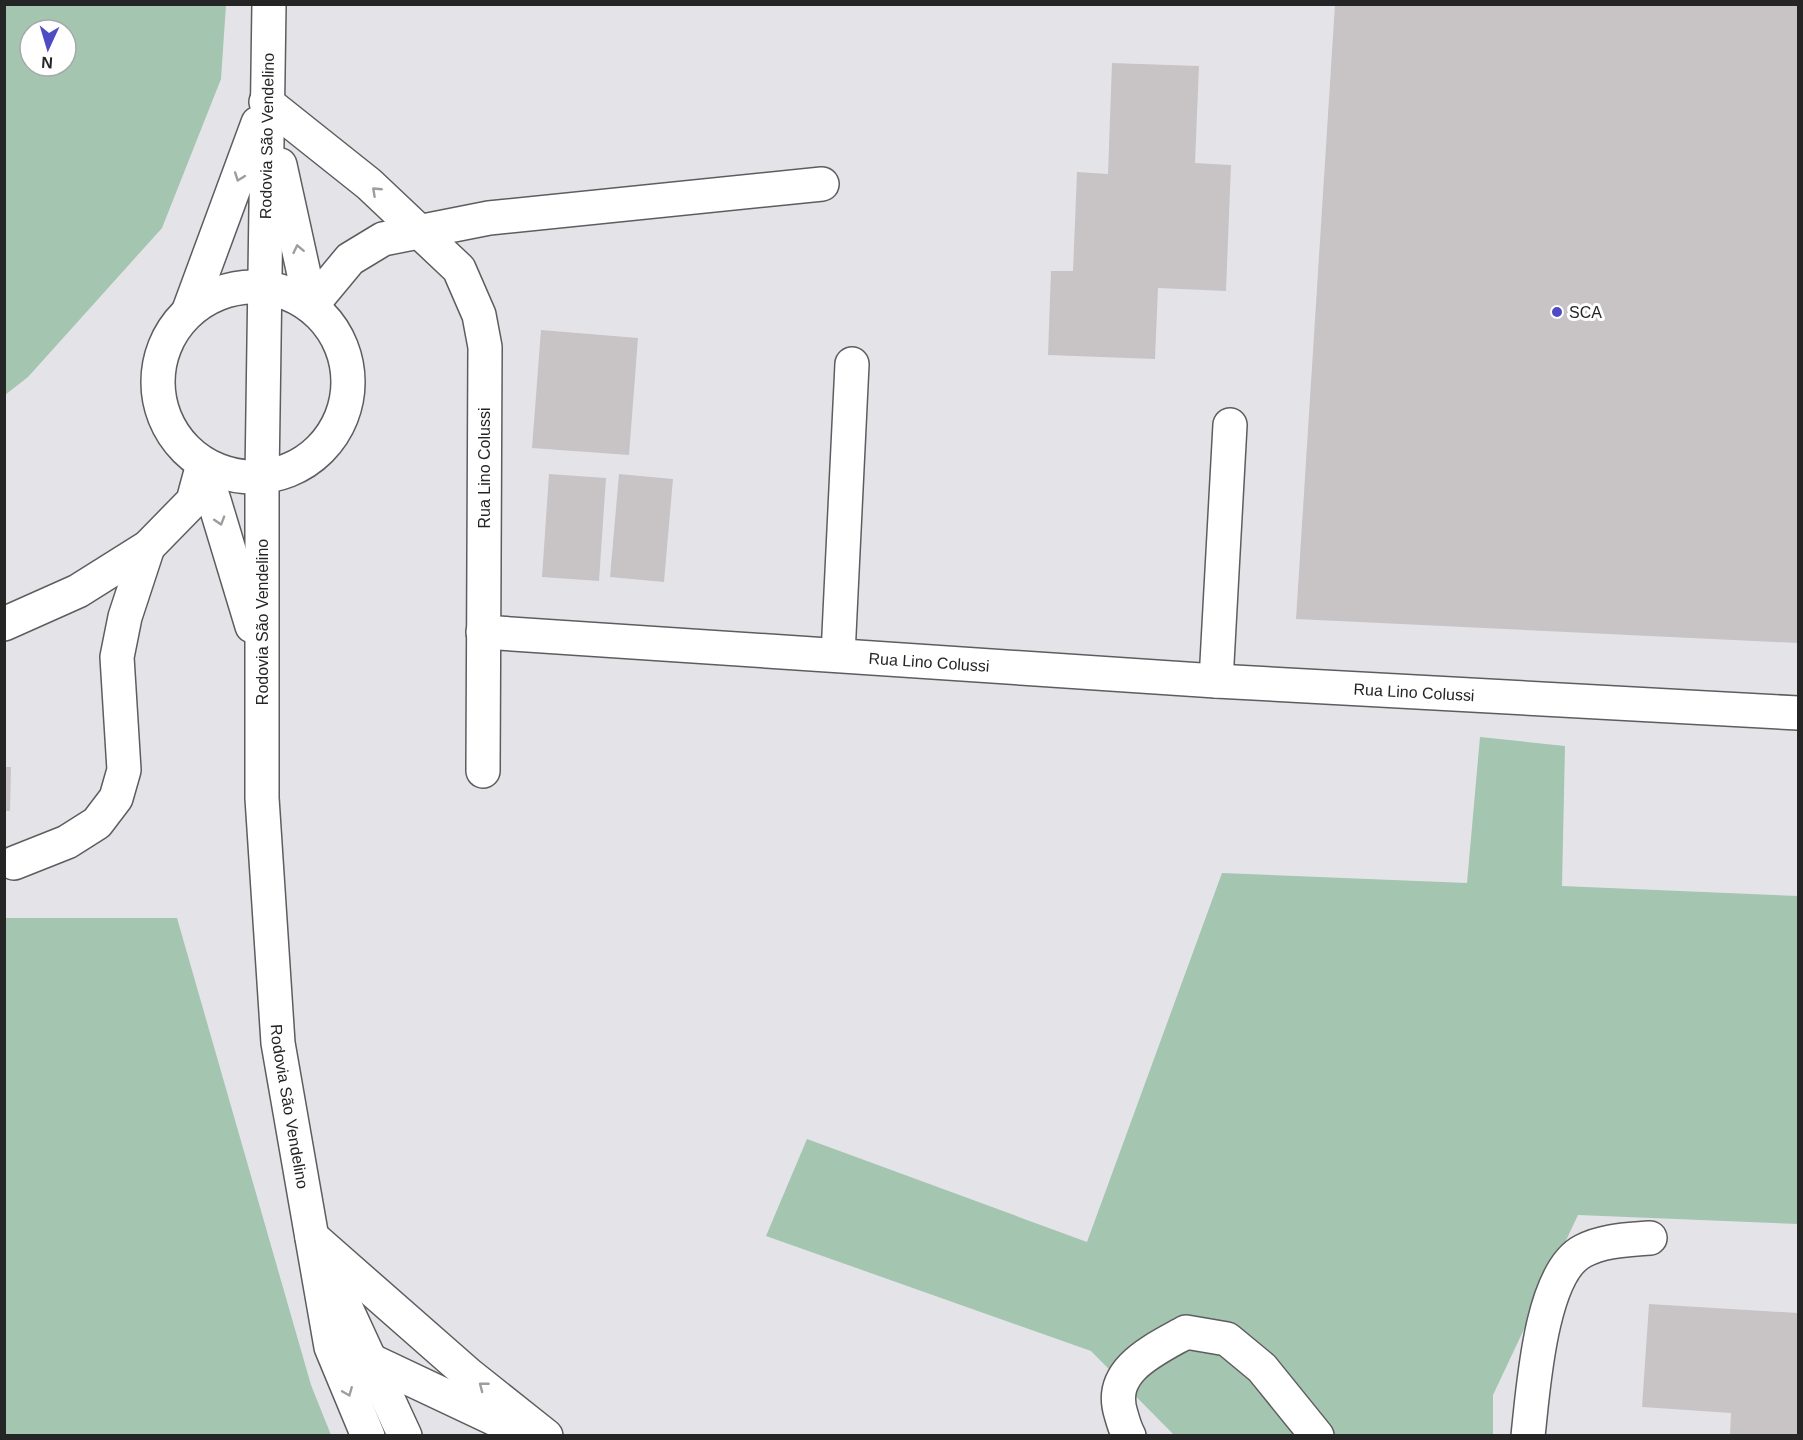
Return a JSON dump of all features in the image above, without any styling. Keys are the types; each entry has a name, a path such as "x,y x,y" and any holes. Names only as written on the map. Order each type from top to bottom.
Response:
{"main road":[{"name":"Rodovia São Vendelino","path":"269,4 262,477 262,798 278,1043 331,1347 368,1436"},
{"name":"Rua Lino Colussi","path":"266,102 369,184 459,269 479,315 485,347 483,632 1216,681 1798,712"},
{"path":"266,102 311,306"},
{"path":"189,310 212,296 239,288 266,288 290,294 311,306 333,330 346,360 348,392 339,424 320,450 294,469 262,477 242,477 203,465 176,441 160,408 157,373 167,338 189,310 266,102"},
{"path":"311,306 350,259 383,239 489,218 822,184"},
{"path":"838,655 852,364"},
{"path":"1216,681 1230,425"},
{"path":"4,624 78,591 148,548 193,501 203,465"},
{"path":"203,465 262,659"},
{"path":"14,863 67,842 97,823 116,798 124,770 117,657 125,617 148,548"},
{"path":"483,632 483,771"},
{"name":"Rodovia São Vendelino","path":"312,1237 372,1360 405,1436"},
{"path":"312,1237 468,1374 546,1436"},
{"path":"1528,1436 1540,1332 1558,1279 1581,1252 1607,1242 1650,1238"},
{"path":"1129,1436 1117,1400 1124,1374 1152,1351 1186,1332 1227,1339 1262,1368 1317,1436"},
{"path":"331,1347 372,1360 530,1436"}],"green space":[{"path":"5,4 226,5 221,79 162,228 28,377 5,395"},
{"path":"1480,737 1565,746 1562,886 1798,896 1798,1224 1578,1215 1493,1395 1493,1435 1174,1435 1091,1351 766,1236 807,1139 1087,1242 1222,873 1467,883"},
{"path":"5,918 177,918 311,1385 331,1435 5,1435"}],"building":[{"name":"SCA","path":"1335,4 1798,4 1798,643 1296,619"},
{"path":"1112,63 1199,66 1195,163 1231,165 1226,291 1158,288 1155,359 1048,355 1051,271 1073,271 1077,172 1108,174"},
{"path":"541,330 638,338 629,455 532,448"},
{"path":"549,474 606,478 599,581 542,577"},
{"path":"619,474 673,479 664,582 610,577"},
{"path":"4,767 11,767 10,811 4,811"},
{"path":"1649,1304 1798,1313 1798,1436 1730,1436 1731,1413 1642,1407"}],"place":[{"name":"SCA","path":"1557,312"}]}
